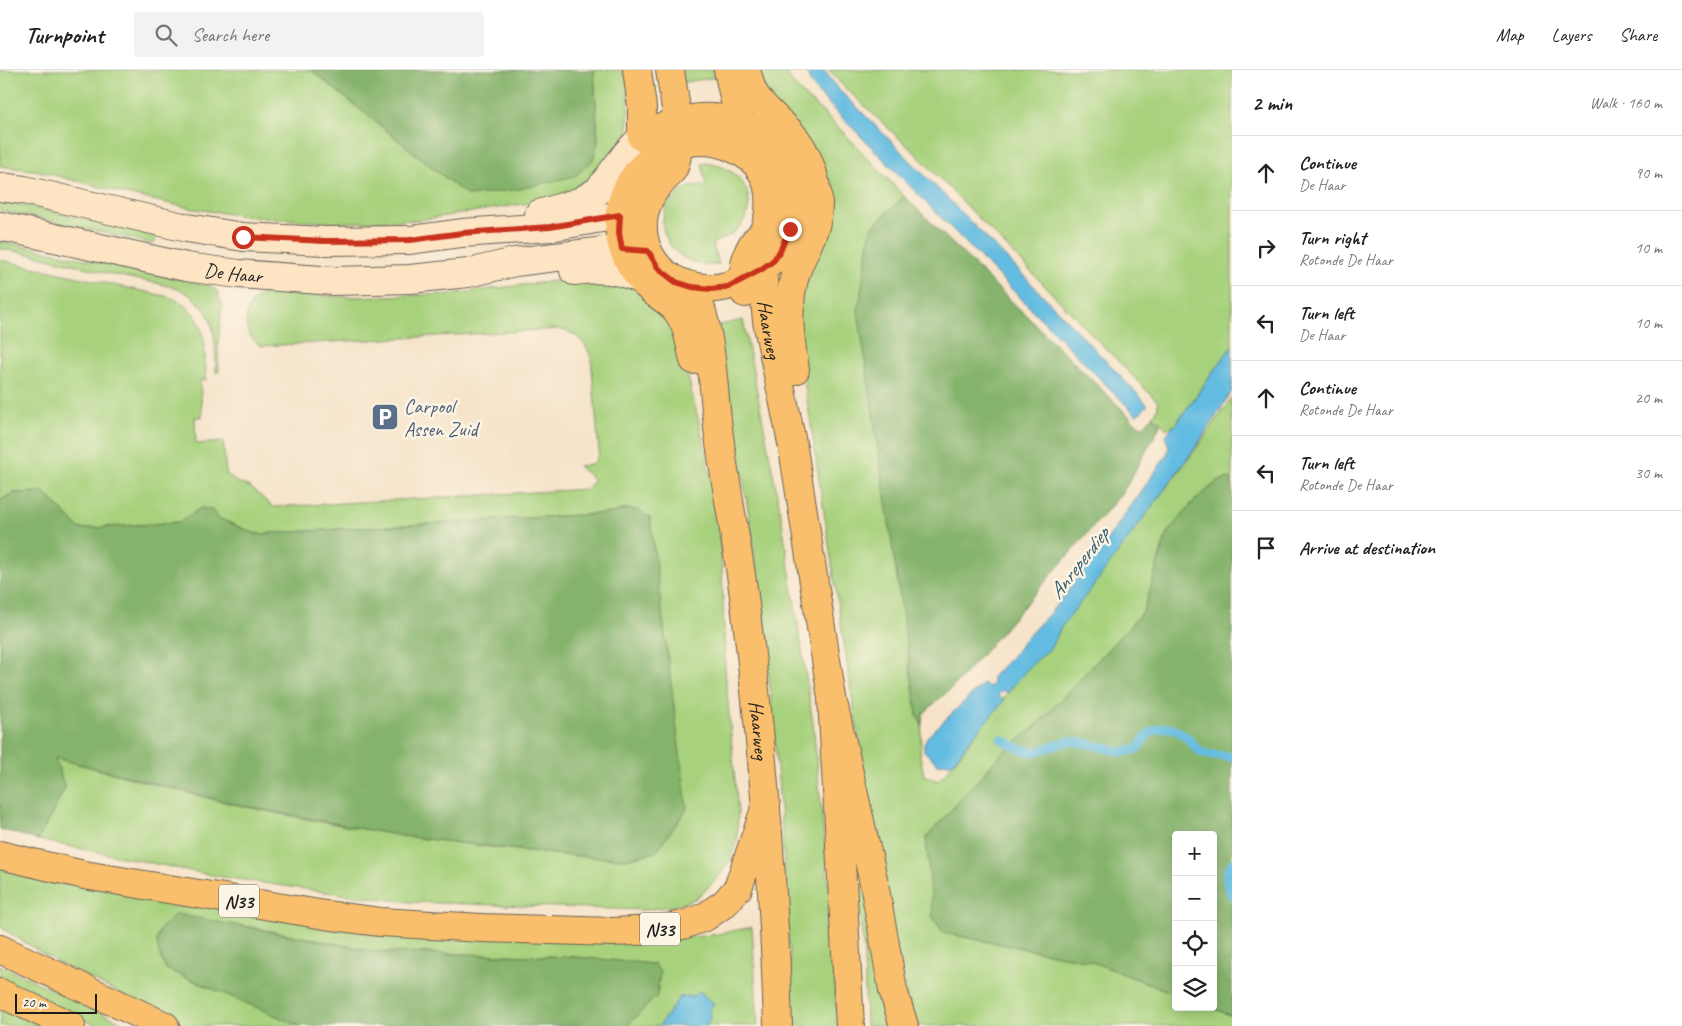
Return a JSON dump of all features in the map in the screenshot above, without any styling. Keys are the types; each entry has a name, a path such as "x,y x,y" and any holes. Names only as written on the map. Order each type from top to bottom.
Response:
{"main road":[{"path":"635,250 645,206 654,190 675,166 663,137 642,107 637,70"},
{"path":"654,70 663,137"},
{"path":"663,137 670,70"},
{"path":"728,70 740,124"},
{"name":"Haarweg","path":"746,70 754,94 802,146 811,166 817,194 815,226 796,270 788,311 796,377 793,448 832,698 850,1026"},
{"path":"698,118 720,118 740,124 769,145 778,155 789,178 793,198 793,214 786,239 774,260 728,287 711,289 692,287 676,282 635,250 619,233 620,215 630,184 640,167 663,137 698,118"},
{"name":"Haarweg","path":"663,137 721,143 741,152 756,164 762,172 768,187 769,196 766,223 762,234 752,245 748,254 753,274 744,289 764,382 793,448"},
{"name":"Haarweg","path":"635,250 640,278 676,310 684,321 694,362 719,436"},
{"name":"Haarweg","path":"692,287 702,311 712,359 719,436 744,597 766,806 778,1026"},
{"path":"832,698 874,883 893,990 904,1026"},
{"name":"N33","path":"0,855 84,875 325,915 380,922 613,932 655,930 683,925 705,917 724,903 738,888 766,806"},
{"path":"0,949 165,1026"},
{"path":"0,993 71,1026"}],"street":[{"name":"De Haar","path":"462,233 579,202 598,191 627,153 663,137"},
{"name":"De Haar","path":"0,187 24,190 187,228 243,237 325,241 410,240 462,233 550,227 620,215"},
{"name":"De Haar","path":"0,226 186,268 334,281 410,279 468,273 515,262 635,250"},
{"name":"De Haar","path":"468,273 515,278 589,269 611,269 623,271 640,278"}],"green space":[{"path":"0,70 311,70 468,196 598,142 594,70 629,70 628,135 591,183 543,201 419,220 334,223 253,217 194,209 126,194 39,171 0,166"},
{"path":"311,70 594,70 598,142 593,160 575,176 519,189 468,196"},
{"path":"678,70 717,70 718,77 679,83"},
{"path":"759,70 786,70 798,89 827,116 904,196 871,228 917,715 922,724 920,756 924,775 938,781 948,770 1196,449 1232,397 1232,478 1219,480 1194,501 1167,533 1143,612 1035,727 1002,753 926,838 943,933 1090,961 1172,992 1172,1011 1217,1010 1232,1016 1232,1026 913,1026 875,848 803,373 770,100"},
{"path":"829,70 1232,70 1232,346 1174,426 1167,429 1153,416 1158,408 1158,402 917,155 842,85"},
{"path":"702,163 726,168 735,175 747,192 749,203 747,214 741,225 731,234 712,243 719,264 702,264 688,260 676,251 667,240 663,227 664,214 671,201 686,189 706,184"},
{"path":"904,196 1136,423 1143,426 1153,416 1161,422 1123,492 958,682 923,714 922,724 917,715 858,311 871,228"},
{"path":"0,201 31,206 157,236 154,244 0,211"},
{"path":"0,241 211,286 217,291 222,304 218,343 219,372 216,373 215,340 212,324 205,310 186,293 163,285 44,257 0,249"},
{"path":"0,260 169,297 182,303 191,311 198,320 202,331 206,380 200,380 202,417 195,417 196,444 223,442 226,473 236,482 250,487 273,507 587,489 594,480 578,466 595,461 599,451 591,357 583,342 571,333 560,329 262,346 252,339 246,322 251,304 264,293 350,297 451,294 594,276 623,281 669,318 680,344 704,443 715,501 722,565 725,669 738,814 737,839 730,861 721,874 699,897 679,905 646,910 409,902 216,876 38,840 65,788 55,758 222,802 340,825 482,846 624,859 627,508 612,513 256,534 218,518 191,514 179,522 80,529 44,492 12,493 0,501"},
{"path":"743,320 780,509 813,723 830,901 837,1026 793,1026 782,836 766,646 744,486 715,326"},
{"path":"1232,478 1232,1016 1217,1010 1217,831 1172,831 1172,992 1090,961 943,933 933,917 926,838 1002,753 1035,727 1143,612 1167,533 1194,501 1219,480"},
{"path":"44,492 80,529 179,522 201,508 211,509 218,518 256,534 612,513 627,509 644,514 650,517 687,809 656,852 625,859 563,855 401,836 244,806 55,758 65,788 38,840 0,829 0,501 12,493"},
{"path":"0,866 640,942 712,935 752,927 758,1026 706,1026 711,1015 706,997 699,991 694,996 680,997 659,1026 627,1026 657,996 577,957 380,952 240,925 166,969 300,1026 189,1026 55,961 0,927"},
{"path":"865,887 892,1026 866,1026 864,954 857,888"},
{"path":"176,914 380,952 577,957 654,964 660,972 657,996 627,1026 300,1026 166,969 159,952 157,938 162,927"},
{"path":"0,965 130,1026 98,1026 0,982"},
{"path":"0,1007 41,1026 0,1026"}],"water":[{"path":"806,70 824,70 839,90 1031,283 1148,405 1140,413 1136,415 820,95 810,82"},
{"path":"1232,346 1232,391 1198,444 1062,626 1050,649 1031,665 1007,693 1003,690 998,695 1004,701 955,760 950,764 942,763 939,765 924,751 927,737 984,683 989,688 994,681 991,678 1051,612 1109,537 1167,455 1169,447 1165,436 1179,420"},
{"path":"699,991 714,1004 710,1009 710,1020 706,1026 659,1026 680,997 694,996"}],"waterway":[{"path":"1001,739 1020,749 1034,752 1069,741 1121,752 1138,749 1147,736 1158,729 1171,728 1178,731 1199,751 1205,754 1232,757"},
{"path":"1232,863 1227,875 1227,883 1232,896"}],"place":[{"name":"Carpool Assen Zuid","path":"385,417"}],"route":[{"path":"243,237 325,241 410,240 462,233 550,227 620,215 619,233 622,249 648,251 659,269 676,282 692,287 711,289 728,287 762,269 774,260 790,229"}],"water label":[{"name":"Anreperdiep","path":"1079,563"}]}
